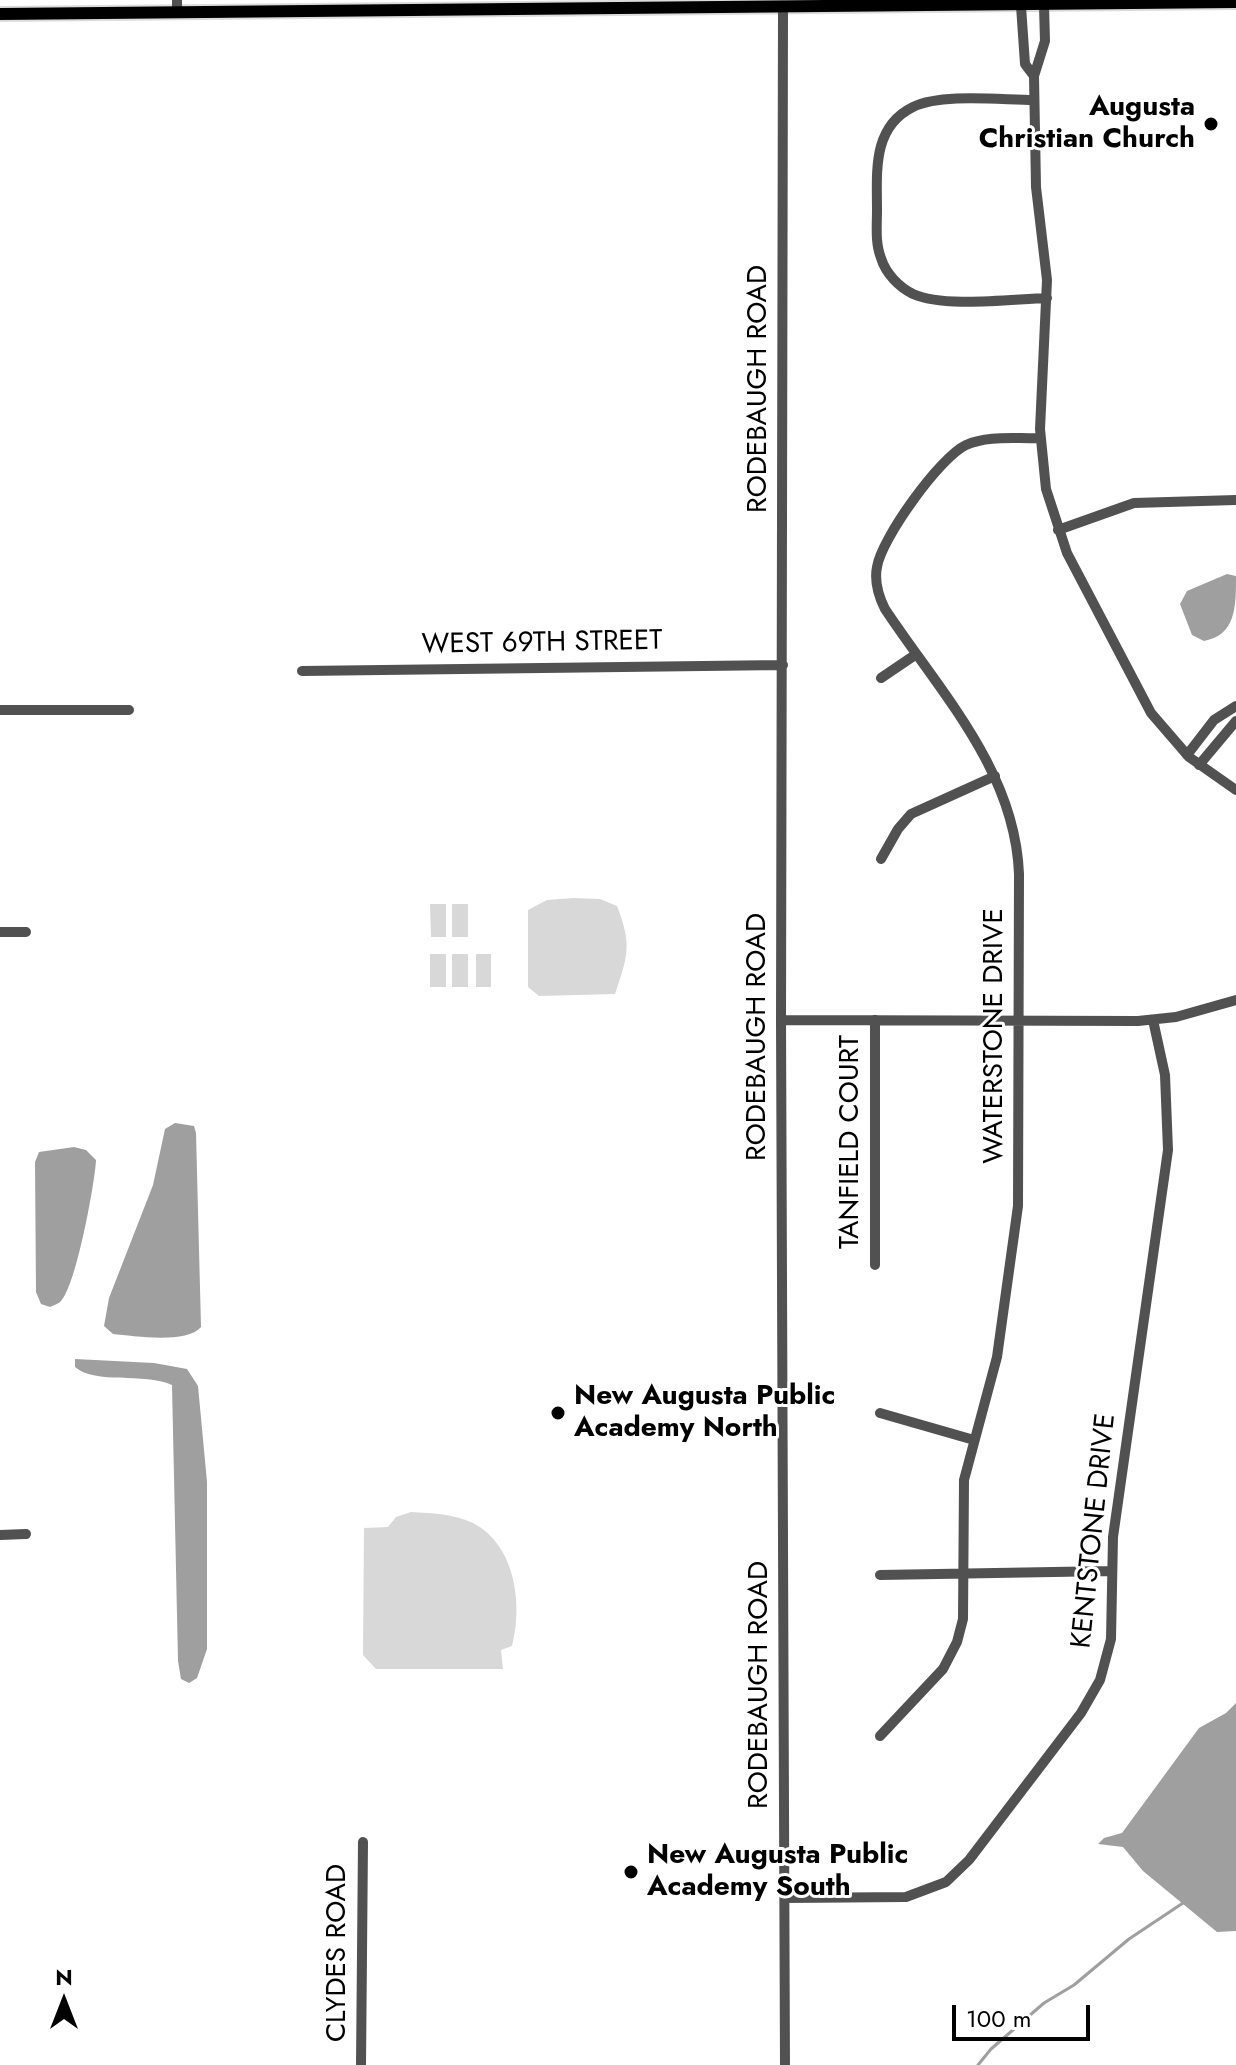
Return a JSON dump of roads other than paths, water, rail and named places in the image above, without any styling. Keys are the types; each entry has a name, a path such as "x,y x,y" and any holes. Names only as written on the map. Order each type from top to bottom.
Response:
{"main road":[{"path":"0,14 177,6 496,5 783,9 1236,2"}],"street":[{"path":"1021,6 1025,64 1034,76"},
{"path":"1044,6 1045,41 1034,76 1034,100 1036,187 1047,298 1040,438 1046,489 1058,530 1147,705 1187,755 1236,790"},
{"name":"RODEBAUGH ROAD","path":"783,9 781,1020 785,2065"},
{"path":"1034,100 932,101 902,113 887,130 878,151 877,240 881,261 891,276 920,296 934,299 1047,298"},
{"name":"WATERSTONE DRIVE","path":"880,1736 936,1678 951,1656 962,1623 964,1485 997,1357 1018,1206 1019,1021 1018,858 1010,815 981,749 915,655 878,593 876,570 884,546 931,478 955,451 988,439 1040,438"},
{"path":"1058,530 1134,503 1236,500"},
{"path":"881,678 915,655"},
{"name":"WEST 69TH STREET","path":"302,671 783,665"},
{"path":"1187,755 1214,720 1236,706"},
{"path":"0,710 129,710"},
{"path":"1199,765 1236,721"},
{"path":"881,859 898,829 911,814 995,776"},
{"path":"0,932 26,932"},
{"path":"781,1020 1153,1020 1236,1000"},
{"name":"TANFIELD COURT","path":"875,1020 875,1265"},
{"name":"KENTSTONE DRIVE","path":"785,1898 906,1897 936,1887 962,1868 1094,1693 1110,1645 1111,1571 1168,1150 1165,1075 1153,1020"},
{"path":"880,1413 974,1440"},
{"path":"0,1535 26,1534"},
{"path":"880,1575 1111,1571"},
{"name":"CLYDES ROAD","path":"361,2065 363,1842"}],"waterway":[{"path":"978,2065 991,2049 1044,2003 1074,1985 1129,1939 1183,1903"}],"place":[{"name":"Augusta Christian Church","path":"1211,124"},
{"name":"New Augusta Public Academy North","path":"558,1413"},
{"name":"New Augusta Public Academy South","path":"631,1872"}]}
